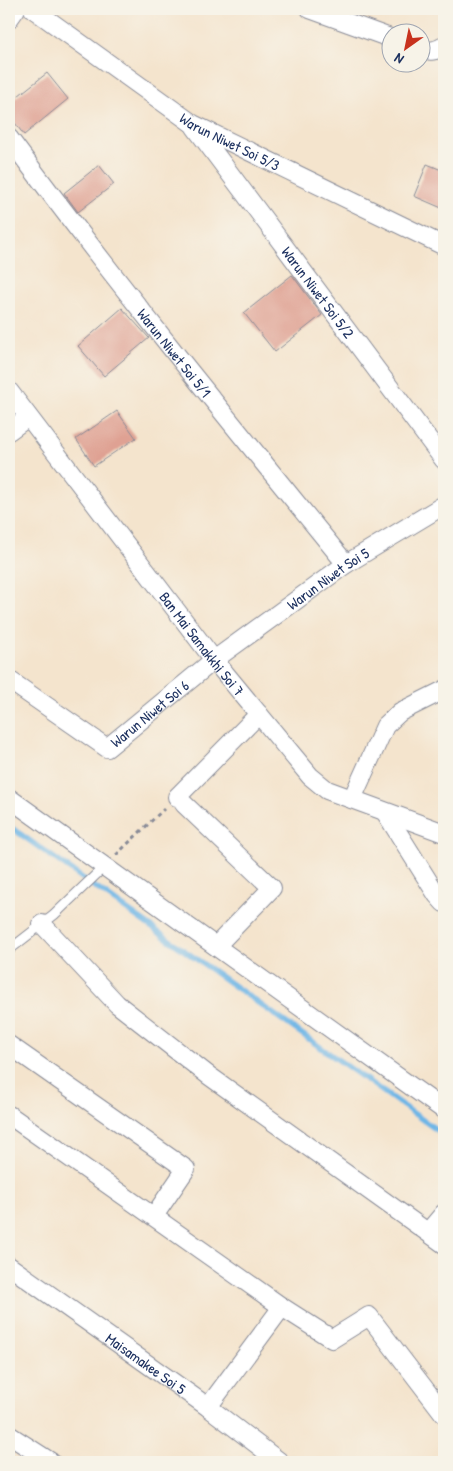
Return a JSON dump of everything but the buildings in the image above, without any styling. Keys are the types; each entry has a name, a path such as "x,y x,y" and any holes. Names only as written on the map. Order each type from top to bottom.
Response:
{"street":[{"path":"9,19 16,9"},
{"name":"Warun Niwet Soi 5/3","path":"33,9 193,124 444,246"},
{"path":"310,9 380,34"},
{"path":"430,51 438,50 444,46"},
{"name":"Warun Niwet Soi 5/2","path":"193,124 444,460"},
{"name":"Warun Niwet Soi 5/1","path":"9,138 61,208 198,382 346,564"},
{"name":"Ban Mai Samakkhi Soi 7","path":"9,391 214,660 310,776 327,790 444,833"},
{"path":"9,431 28,417"},
{"name":"Warun Niwet Soi 5","path":"214,660 346,564 444,505"},
{"name":"Warun Niwet Soi 6","path":"9,680 107,748 214,660"},
{"path":"352,800 385,726 400,712 444,690"},
{"path":"216,946 272,888 180,800 259,714"},
{"path":"9,798 101,870 216,946 444,1110"},
{"path":"385,812 437,895 444,903"},
{"path":"42,924 116,1004 208,1074 444,1244"},
{"path":"9,1045 186,1169 154,1216"},
{"path":"9,1115 282,1307 332,1339 369,1316 444,1414"},
{"path":"428,1232 444,1212"},
{"name":"Maisamakee Soi 5","path":"9,1266 208,1407 280,1462"},
{"path":"208,1407 282,1307"},
{"path":"9,1435 51,1462"}],"lane":[{"path":"9,950 42,924 101,870"}],"path":[{"path":"101,870 180,800"}],"waterway":[{"path":"9,826 444,1135"}]}
